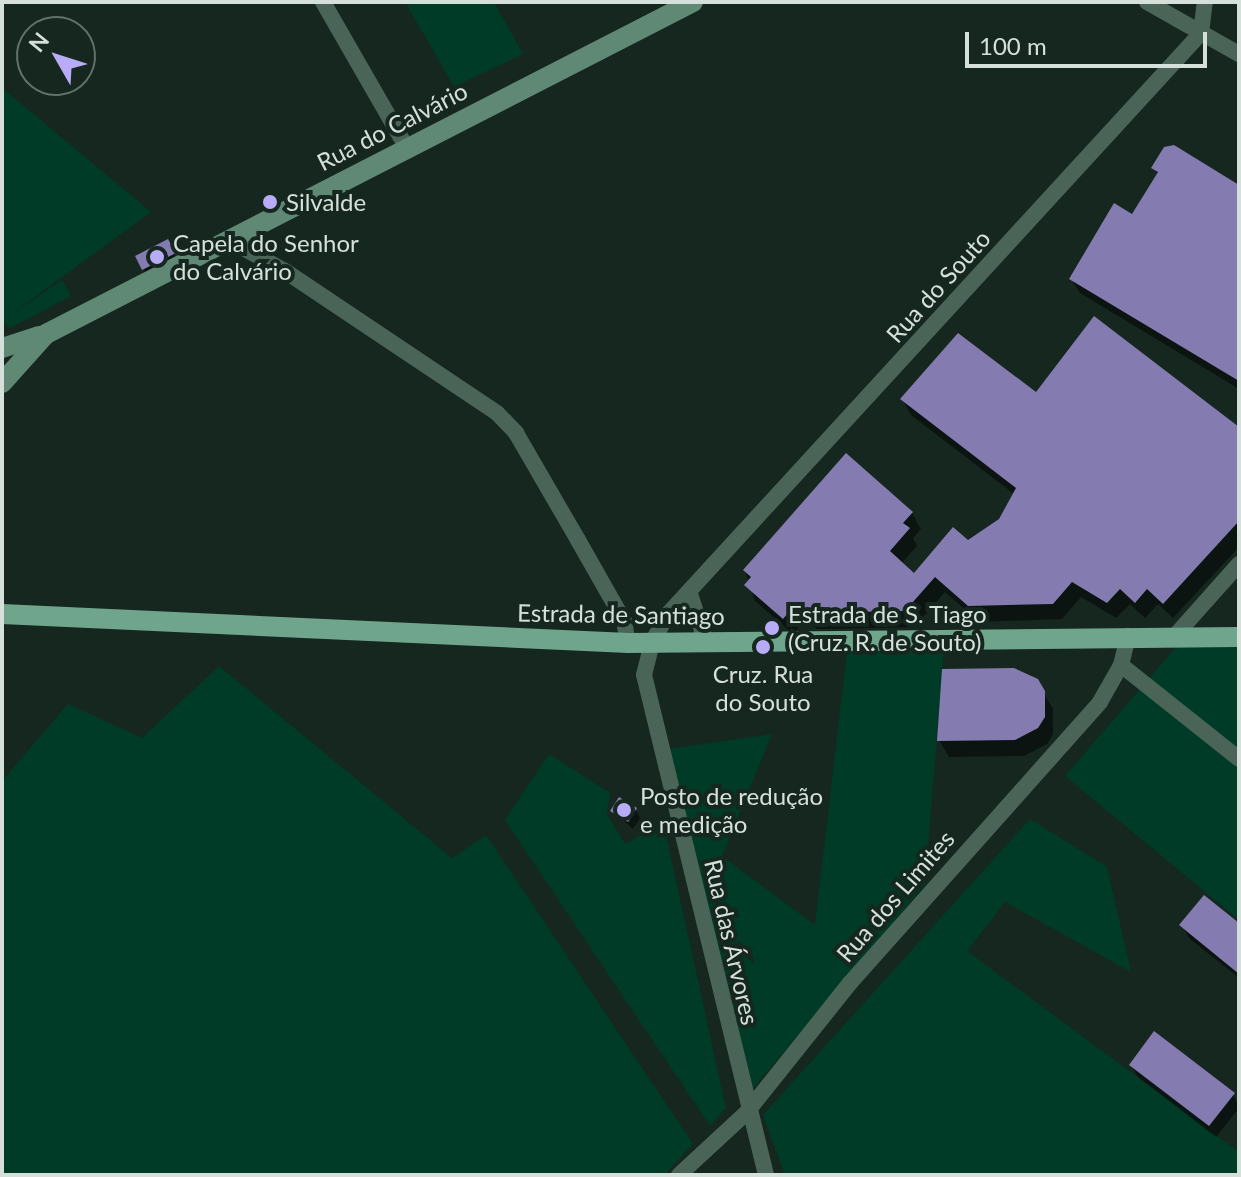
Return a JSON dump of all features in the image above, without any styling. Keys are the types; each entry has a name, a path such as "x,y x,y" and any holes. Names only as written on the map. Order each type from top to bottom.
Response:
{"main road":[{"name":"Rua do Calvário","path":"2,383 46,334 693,2"},
{"path":"2,348 46,334"},
{"name":"Estrada de Santiago","path":"2,614 628,643 1239,637"}],"street":[{"path":"323,2 408,150"},
{"path":"1147,2 1237,50"},
{"path":"1201,33 1205,2"},
{"name":"Rua do Souto","path":"652,642 668,614 690,594 1201,33"},
{"path":"227,239 285,271 497,413 516,433 586,553 624,621 628,643"},
{"path":"1173,638 1239,564"},
{"path":"690,594 706,642"},
{"name":"Rua dos Limites","path":"679,1175 747,1112 850,983 1100,702 1121,665 1128,636"},
{"name":"Rua das Árvores","path":"652,642 644,675 747,1112 766,1175"},
{"path":"1121,665 1239,759"}],"green space":[{"path":"405,2 494,2 523,54 454,87"},
{"path":"2,88 151,212 9,316 62,280 71,296 10,328 2,320"},
{"path":"1239,646 1239,920 1065,776 1176,647"},
{"path":"944,649 925,884 750,1092 669,749 772,734 722,856 815,925 847,651"},
{"path":"219,666 452,858 486,835 693,1144 664,1175 2,1175 2,781 68,704 142,738"},
{"path":"549,754 610,793 607,814 625,844 663,822 726,1108 710,1126 505,820"},
{"path":"1030,819 1107,867 1131,972 1005,902 967,951 1239,1152 1239,1175 785,1175 763,1115"}],"building":[{"path":"1174,145 1239,185 1239,381 1069,279 1114,203 1132,214 1158,172 1151,168 1164,147"},
{"name":"Capela do Senhor do Calvário","path":"168,239 176,253 142,270 135,256"},
{"path":"1094,316 1239,427 1239,521 1163,604 1147,589 1135,603 1120,589 1107,603 1072,582 1053,604 968,606 935,577 905,611 806,613 796,604 783,619 744,585 751,577 743,570 846,453 913,512 903,523 910,528 890,551 914,573 953,527 968,540 999,519 1016,488 900,399 958,333 1036,392"},
{"path":"1014,668 1038,679 1045,691 1045,717 1038,728 1015,740 937,741 942,669"},
{"name":"Posto de redução e medição","path":"619,797 637,808 628,822 610,811"},
{"path":"1204,895 1239,923 1239,974 1179,925"},
{"path":"1154,1031 1235,1093 1209,1126 1129,1065"}],"place":[{"name":"Silvalde","path":"270,202"},
{"name":"Capela do Senhor do Calvário","path":"157,257"},
{"name":"Estrada de S. Tiago (Cruz. R. de Souto)","path":"772,628"},
{"name":"Cruz. Rua do Souto","path":"763,647"},
{"name":"Posto de redução e medição","path":"624,810"}]}
